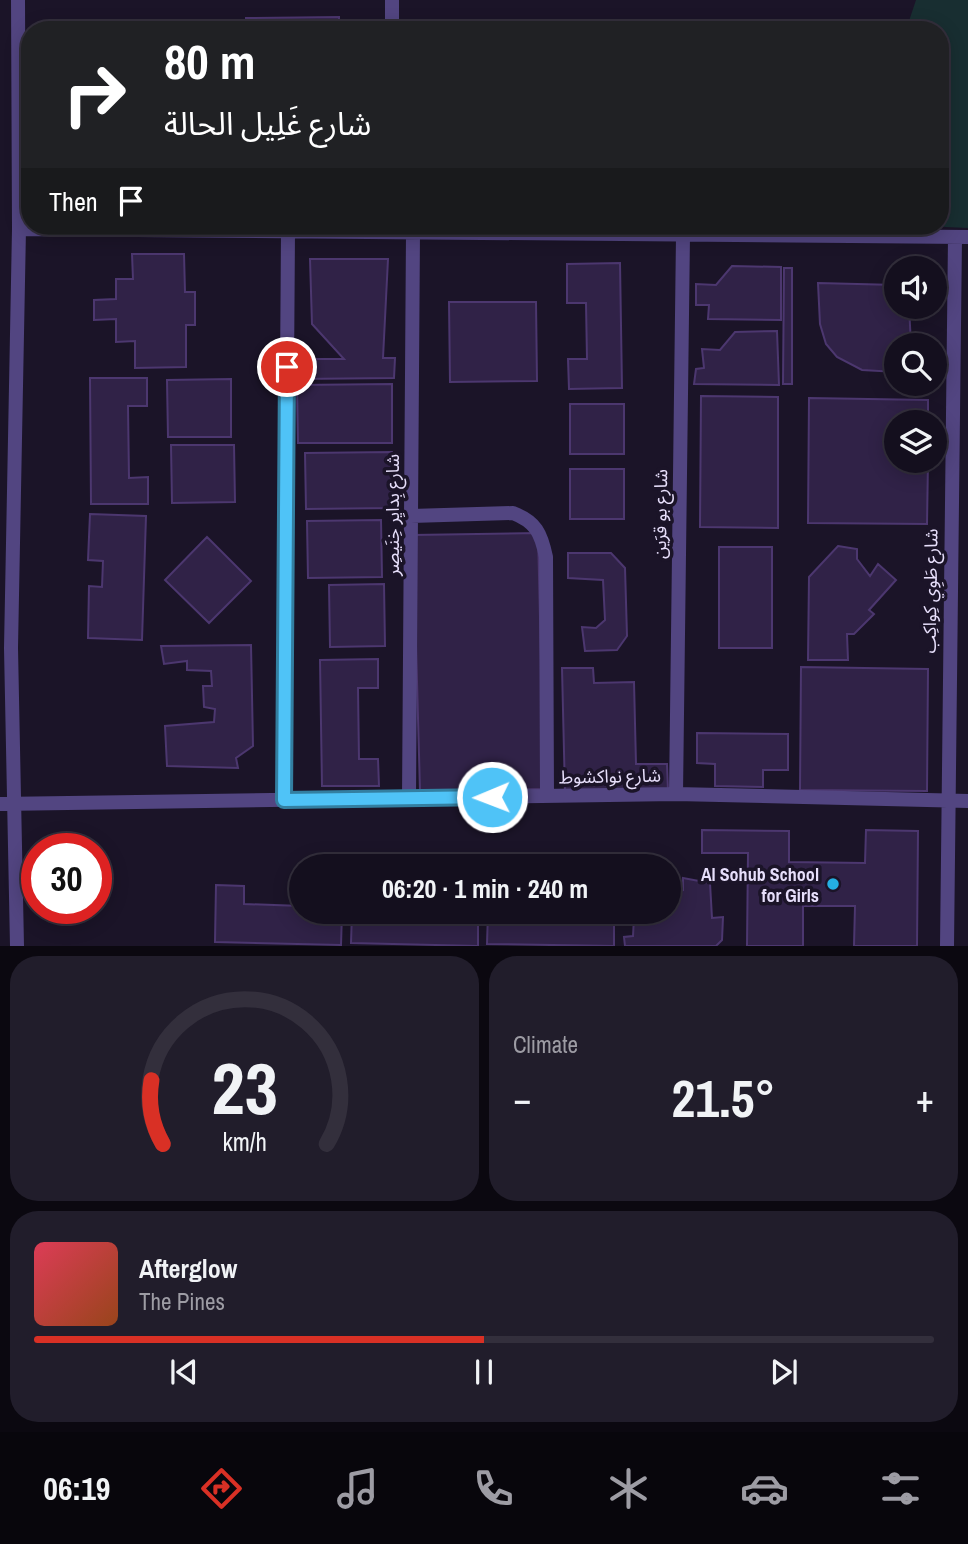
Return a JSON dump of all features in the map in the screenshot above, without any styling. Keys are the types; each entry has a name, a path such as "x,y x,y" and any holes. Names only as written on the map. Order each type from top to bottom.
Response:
{"street":[{"path":"17,946 16,804 6,648 19,229 18,0"},
{"path":"391,21 392,0"},
{"path":"284,800 288,235"},
{"name":"شارع بِدايِر خِنَيصِر","path":"409,799 413,235"},
{"path":"682,235 961,237"},
{"name":"شارع بو قرَين","path":"677,794 682,235"},
{"name":"شارع طَوِي كِواكِب","path":"947,946 947,801 961,237"},
{"path":"411,516 513,513 527,519 541,532 546,557 547,796"},
{"name":"شارع نواكشوط","path":"0,804 677,794 968,801"}],"green space":[{"path":"916,0 968,0 968,228 949,227 949,21 909,21"}],"building":[{"path":"339,17 339,21 246,21 246,18"},
{"path":"132,254 184,254 185,292 195,292 195,325 186,325 186,367 135,368 135,341 116,342 116,319 94,320 94,300 116,299 116,279 133,279"},
{"path":"310,259 388,259 383,358 395,358 394,378 297,379 297,359 344,359 312,324"},
{"path":"620,263 622,388 569,389 568,359 587,359 586,303 567,303 567,264"},
{"path":"732,266 781,267 781,320 708,319 709,305 696,305 696,284 716,285"},
{"path":"784,268 792,268 792,384 783,384"},
{"path":"818,283 884,285 884,319 910,319 910,333 884,333 884,371 862,370 837,357 826,344 820,324"},
{"path":"449,302 536,302 537,381 450,382"},
{"path":"777,331 779,385 694,384 696,369 704,368 702,349 720,350 735,332"},
{"path":"90,378 147,378 147,406 128,406 129,478 148,477 148,504 91,504"},
{"path":"231,379 231,437 168,437 167,380"},
{"path":"392,384 392,443 298,443 297,385"},
{"path":"701,396 778,397 778,528 700,527"},
{"path":"809,398 928,400 928,410 884,410 884,473 928,473 927,524 808,523"},
{"path":"570,404 624,404 624,454 570,454"},
{"path":"171,445 234,445 235,502 172,503"},
{"path":"392,452 393,508 306,509 305,453"},
{"path":"570,469 624,469 624,519 570,519"},
{"path":"90,514 146,516 142,640 88,638 89,586 102,587 103,561 88,560"},
{"path":"381,520 382,577 308,578 307,521"},
{"path":"538,533 544,789 420,791 413,535"},
{"path":"207,537 251,581 209,623 165,580"},
{"path":"838,546 857,549 857,559 870,576 878,564 896,580 869,610 874,614 854,634 847,634 848,660 808,660 809,577"},
{"path":"719,547 772,547 772,648 719,648"},
{"path":"568,553 611,553 625,568 627,636 617,650 585,651 582,627 596,628 605,620 603,580 568,578"},
{"path":"384,584 385,646 330,647 329,585"},
{"path":"251,645 253,746 236,758 238,768 167,766 165,726 214,722 215,709 204,707 203,686 212,686 211,671 187,670 187,661 164,664 161,646"},
{"path":"378,659 378,688 358,688 359,759 378,759 379,786 322,786 320,660"},
{"path":"801,667 928,669 927,791 800,790"},
{"path":"562,668 593,668 594,683 634,682 636,764 667,764 668,791 565,793"},
{"path":"697,733 788,734 788,770 763,770 763,787 715,786 715,764 697,763"},
{"name":"Al Sohub School for Girls","path":"702,830 789,831 789,862 865,863 866,830 918,831 917,946 854,946 855,906 803,906 803,946 747,946 748,853 702,853"},
{"path":"683,878 710,883 712,918 723,917 722,940 716,946 625,946 624,937 633,936 634,924 681,924"},
{"path":"216,885 244,886 244,904 289,906 289,924 342,924 341,945 215,942"},
{"path":"352,924 478,924 478,946 351,943"},
{"path":"488,924 614,924 614,946 487,944"}],"place":[{"name":"Al Sohub School for Girls","path":"833,884"}],"route":[{"path":"287,367 284,800 492,797"}]}
